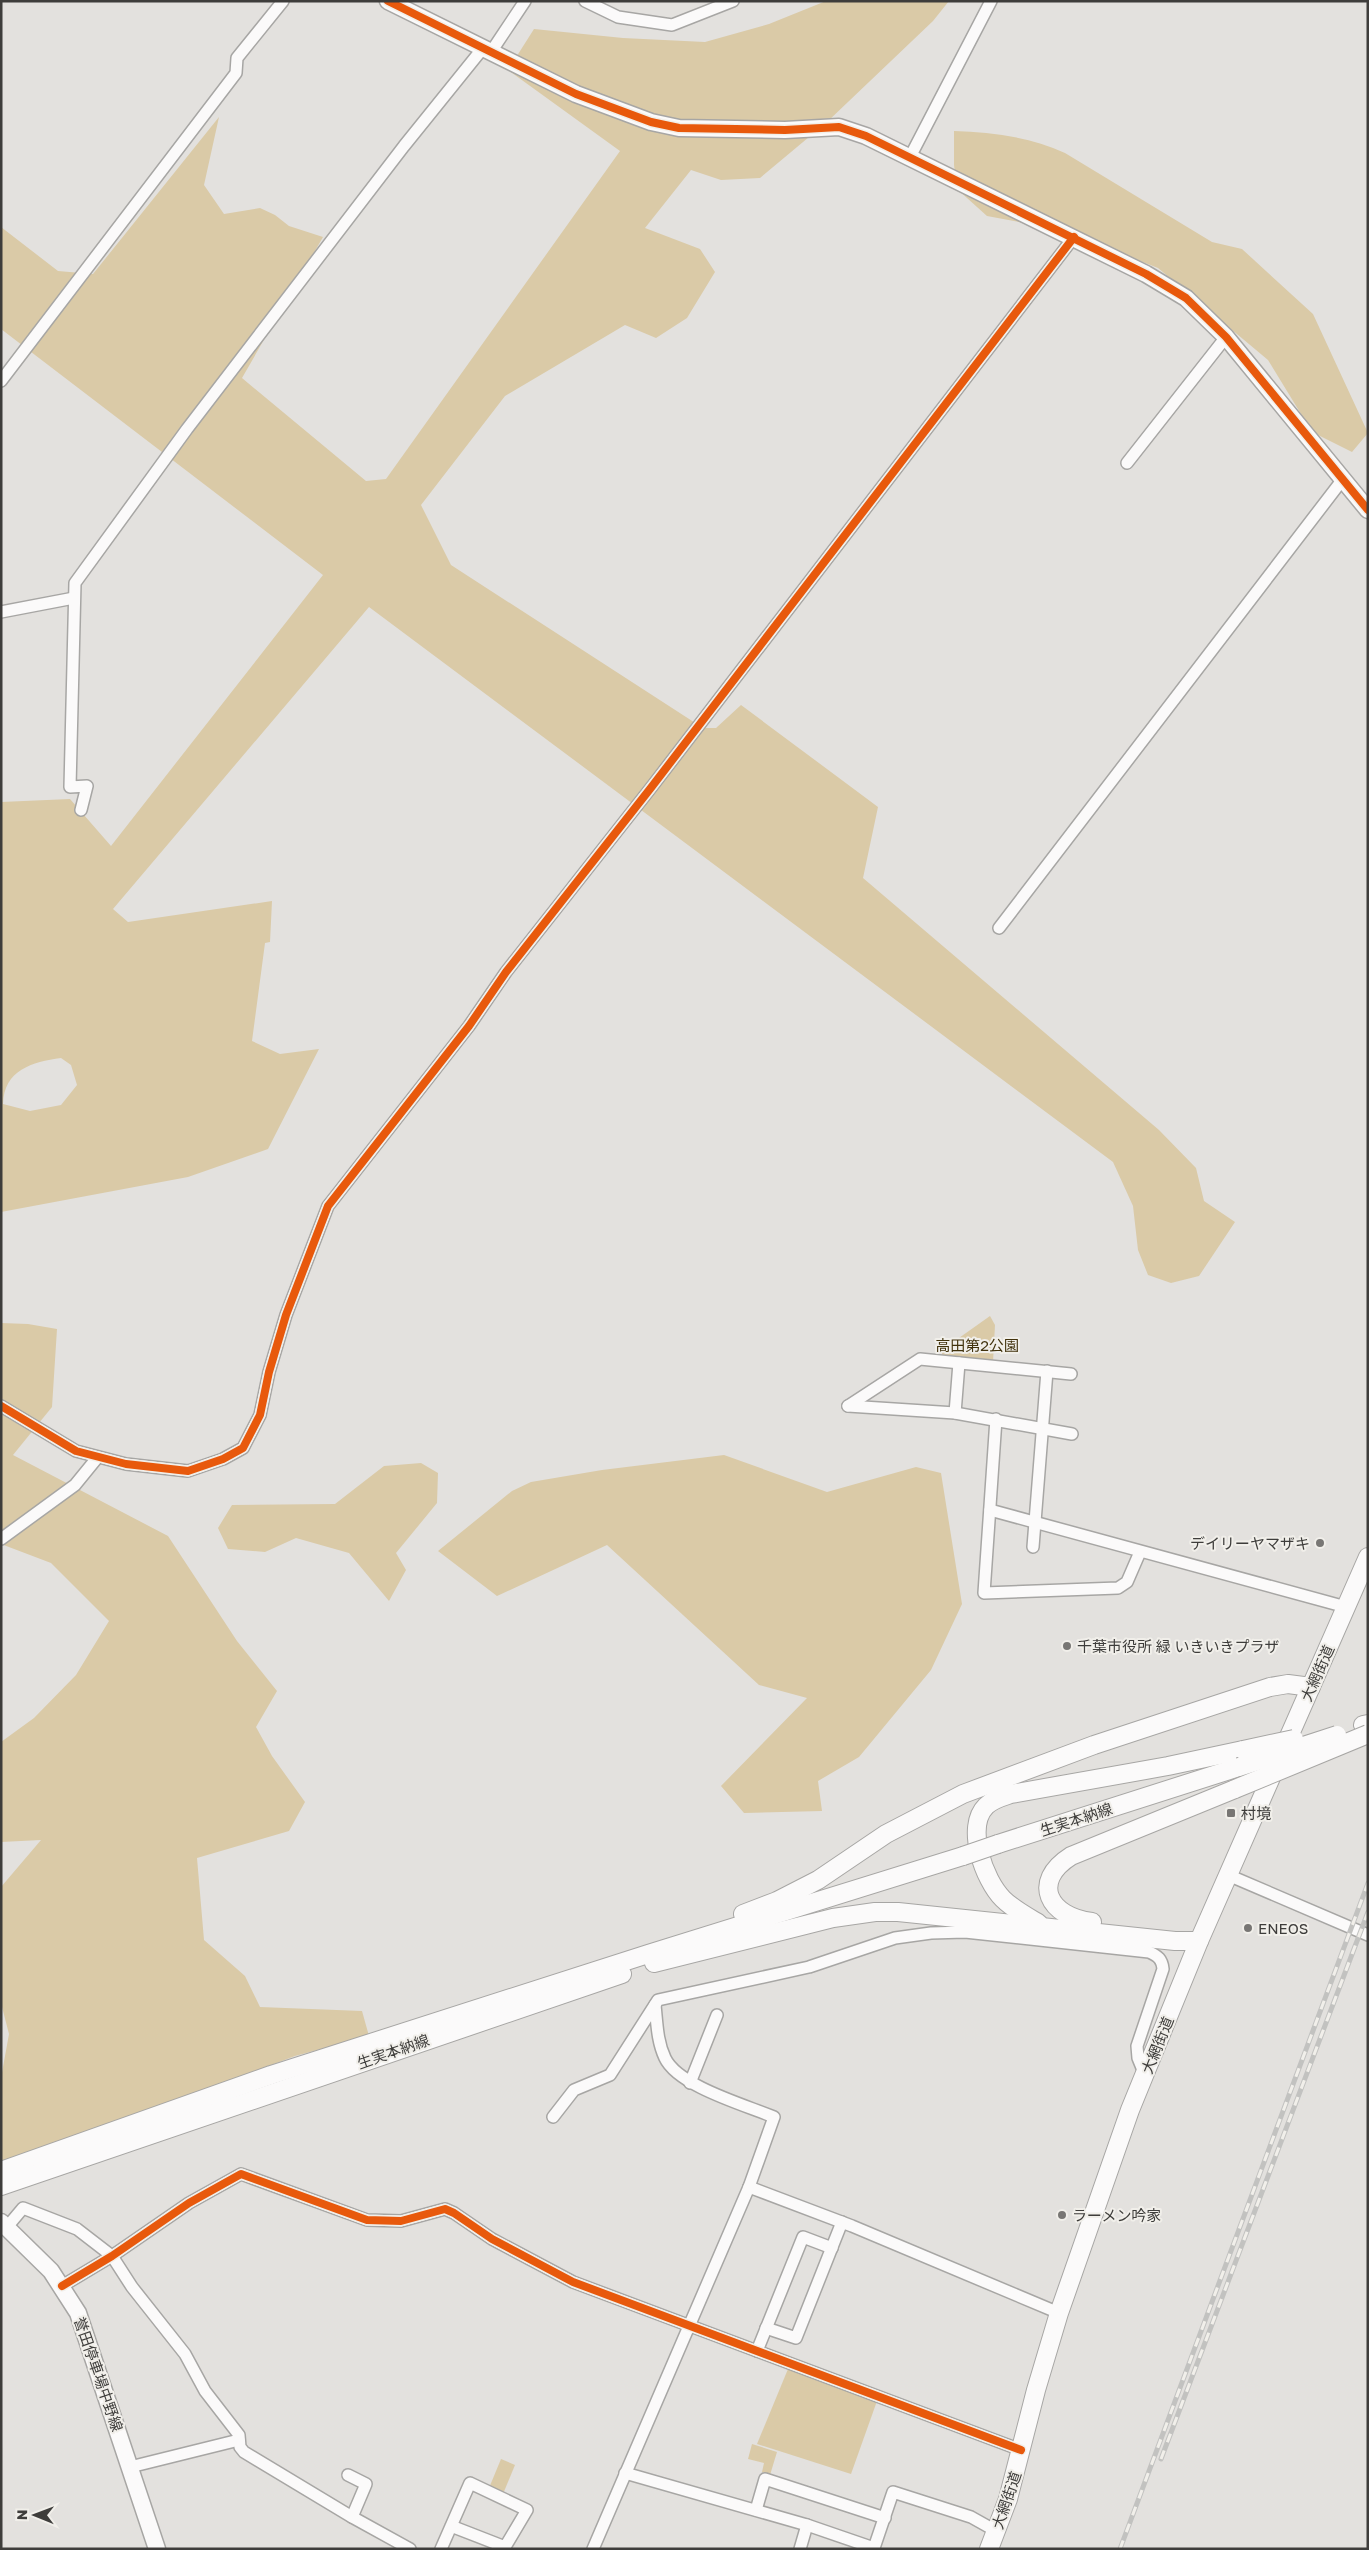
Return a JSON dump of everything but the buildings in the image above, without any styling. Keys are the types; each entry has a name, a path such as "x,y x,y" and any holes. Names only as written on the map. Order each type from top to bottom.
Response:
{"main road":[{"name":"大網街道","path":"989,2549 1008,2499 1036,2390 1059,2312 1127,2118 1199,1941 1368,1557"},
{"path":"651,1958 800,1890 886,1834 963,1794 1094,1745 1270,1687 1288,1684 1311,1687"},
{"path":"1043,1926 1019,1912 1002,1898 982,1862 976,1832 982,1811 987,1804 1010,1794 1366,1728"},
{"path":"1199,1941 1178,1929 1077,1920 1058,1909 1052,1902 1047,1885 1054,1869 1071,1856 1235,1789 1366,1728"},
{"name":"生実本納線","path":"1,2186 784,1913 1366,1728"},
{"path":"651,1958 833,1918 875,1912 898,1912 1043,1926 1175,1941 1199,1941"},
{"name":"生実本納線","path":"1,2171 271,2075 651,1958"}],"street":[{"path":"1,381 236,73 237,58 283,1"},
{"path":"388,1 576,94 651,122 679,128 785,130 839,128 866,136 1074,237 1166,285 1186,298 1226,338 1368,510"},
{"path":"82,810 87,786 70,787 75,584 187,430 398,154 487,50 526,1"},
{"path":"585,1 618,17 672,25 733,1"},
{"path":"910,158 991,1"},
{"path":"1,1406 76,1451 97,1458 188,1470 223,1459 243,1448 260,1415 269,1372 286,1315 328,1206 469,1026 506,972 650,789 1074,237"},
{"path":"1127,463 1226,338"},
{"path":"999,928 1344,479"},
{"path":"1,612 74,598"},
{"path":"1071,1374 920,1359 848,1406 955,1413 1072,1434"},
{"path":"955,1413 959,1363"},
{"path":"1033,1547 1047,1371"},
{"path":"996,1419 984,1593 1118,1588 1126,1582 1140,1552"},
{"path":"1,1539 75,1485 97,1458"},
{"path":"990,1510 1346,1607"},
{"path":"1228,1875 1368,1935"},
{"path":"553,2117 570,2088 610,2075 658,2000 809,1967 895,1938 931,1933 965,1932 1150,1952 1158,1957 1162,1962 1163,1969 1137,2046 1144,2074"},
{"path":"593,2549 749,2187 774,2117 690,2083 672,2069 665,2059 659,2044 655,2005"},
{"path":"690,2083 716,2015"},
{"path":"62,2286 112,2256 189,2203 241,2174 367,2220 401,2221 445,2209 539,2266 573,2282 1021,2450"},
{"path":"749,2187 842,2222 1059,2312"},
{"path":"4,2225 23,2208 77,2229 112,2256 132,2287 185,2354 206,2391 239,2435 240,2447 244,2452 409,2549"},
{"path":"766,2328 796,2338 842,2222"},
{"name":"誉田停車場中野線","path":"4,2225 51,2271 78,2313 157,2549"},
{"path":"757,2351 803,2237 832,2248"},
{"path":"130,2467 239,2440"},
{"path":"625,2473 807,2525 874,2548 894,2492 971,2517 996,2531"},
{"path":"348,2474 366,2484 352,2517"},
{"path":"756,2510 765,2479 885,2518"},
{"path":"441,2549 451,2526 470,2483 527,2510 505,2547 451,2526"},
{"path":"800,2549 807,2525"}],"green space":[{"path":"826,1 949,1 933,21 827,122 760,178 721,180 691,170 645,228 700,249 715,272 687,318 656,338 625,325 505,396 421,505 451,565 703,728 716,728 741,705 878,807 863,878 1159,1130 1196,1168 1204,1201 1235,1222 1199,1276 1171,1283 1148,1275 1138,1250 1133,1206 1113,1162 369,607 113,909 128,922 272,901 270,942 265,943 252,1041 280,1054 319,1049 268,1149 188,1177 1,1212 1,802 70,799 111,846 323,575 1,329 1,227 58,271 93,274 219,117 204,185 224,214 260,208 275,215 289,226 323,237 242,378 366,481 386,479 620,151 508,70 534,29 623,38 705,42 769,24","holes":["61,1058 71,1065 77,1085 61,1105 30,1111 3,1104 8,1083 14,1076 30,1065"]},
{"path":"954,131 1011,136 1065,153 1212,242 1242,249 1313,314 1368,433 1352,452 1312,432 1268,360 1158,268 1061,230 987,216 957,189 954,165"},
{"name":"高田第2公園","path":"990,1316 995,1325 993,1362 942,1357 942,1350"},
{"path":"1,1323 28,1324 57,1329 52,1407 13,1455 168,1536 237,1641 277,1691 256,1727 272,1756 305,1802 289,1831 197,1858 204,1940 245,1976 260,2007 362,2011 369,2036 295,2056 87,2134 1,2180 1,2078 9,2034 1,2003 1,1887 41,1840 1,1842 1,1742 34,1718 76,1675 109,1621 51,1563 1,1544"},
{"path":"724,1455 827,1492 916,1467 941,1473 962,1604 931,1670 859,1757 818,1781 822,1811 744,1813 721,1786 807,1698 759,1685 607,1545 497,1596 438,1551 512,1491 531,1482 602,1470"},
{"path":"421,1463 438,1473 437,1503 396,1553 406,1570 389,1601 349,1553 296,1538 265,1552 228,1549 218,1528 232,1505 335,1504 384,1466"},
{"path":"788,2369 877,2401 851,2474 757,2444"},
{"path":"752,2444 777,2452 770,2475 762,2472 764,2463 748,2459"},
{"path":"501,2459 515,2465 503,2494 489,2488"}],"railway":[{"path":"1120,2549 1368,1883"},
{"path":"1161,2459 1368,1912"}],"cycle path":[{"path":"388,1 576,94 651,122 679,128 785,130 839,127 866,136 1146,274 1186,298 1226,337 1368,510"},
{"path":"1,1406 76,1451 126,1464 188,1471 223,1459 243,1448 260,1415 269,1372 286,1315 328,1206 469,1026 506,972 650,789 1074,237"},
{"path":"62,2286 112,2256 189,2203 241,2174 367,2220 401,2221 445,2209 492,2239 573,2282 1021,2450"}],"place":[{"name":"デイリーヤマザキ","path":"1320,1543"},
{"name":"千葉市役所 緑 いきいきプラザ","path":"1067,1646"},
{"name":"村境","path":"1231,1813"},
{"name":"ENEOS","path":"1248,1928"},
{"name":"ラーメン吟家","path":"1062,2215"}]}
